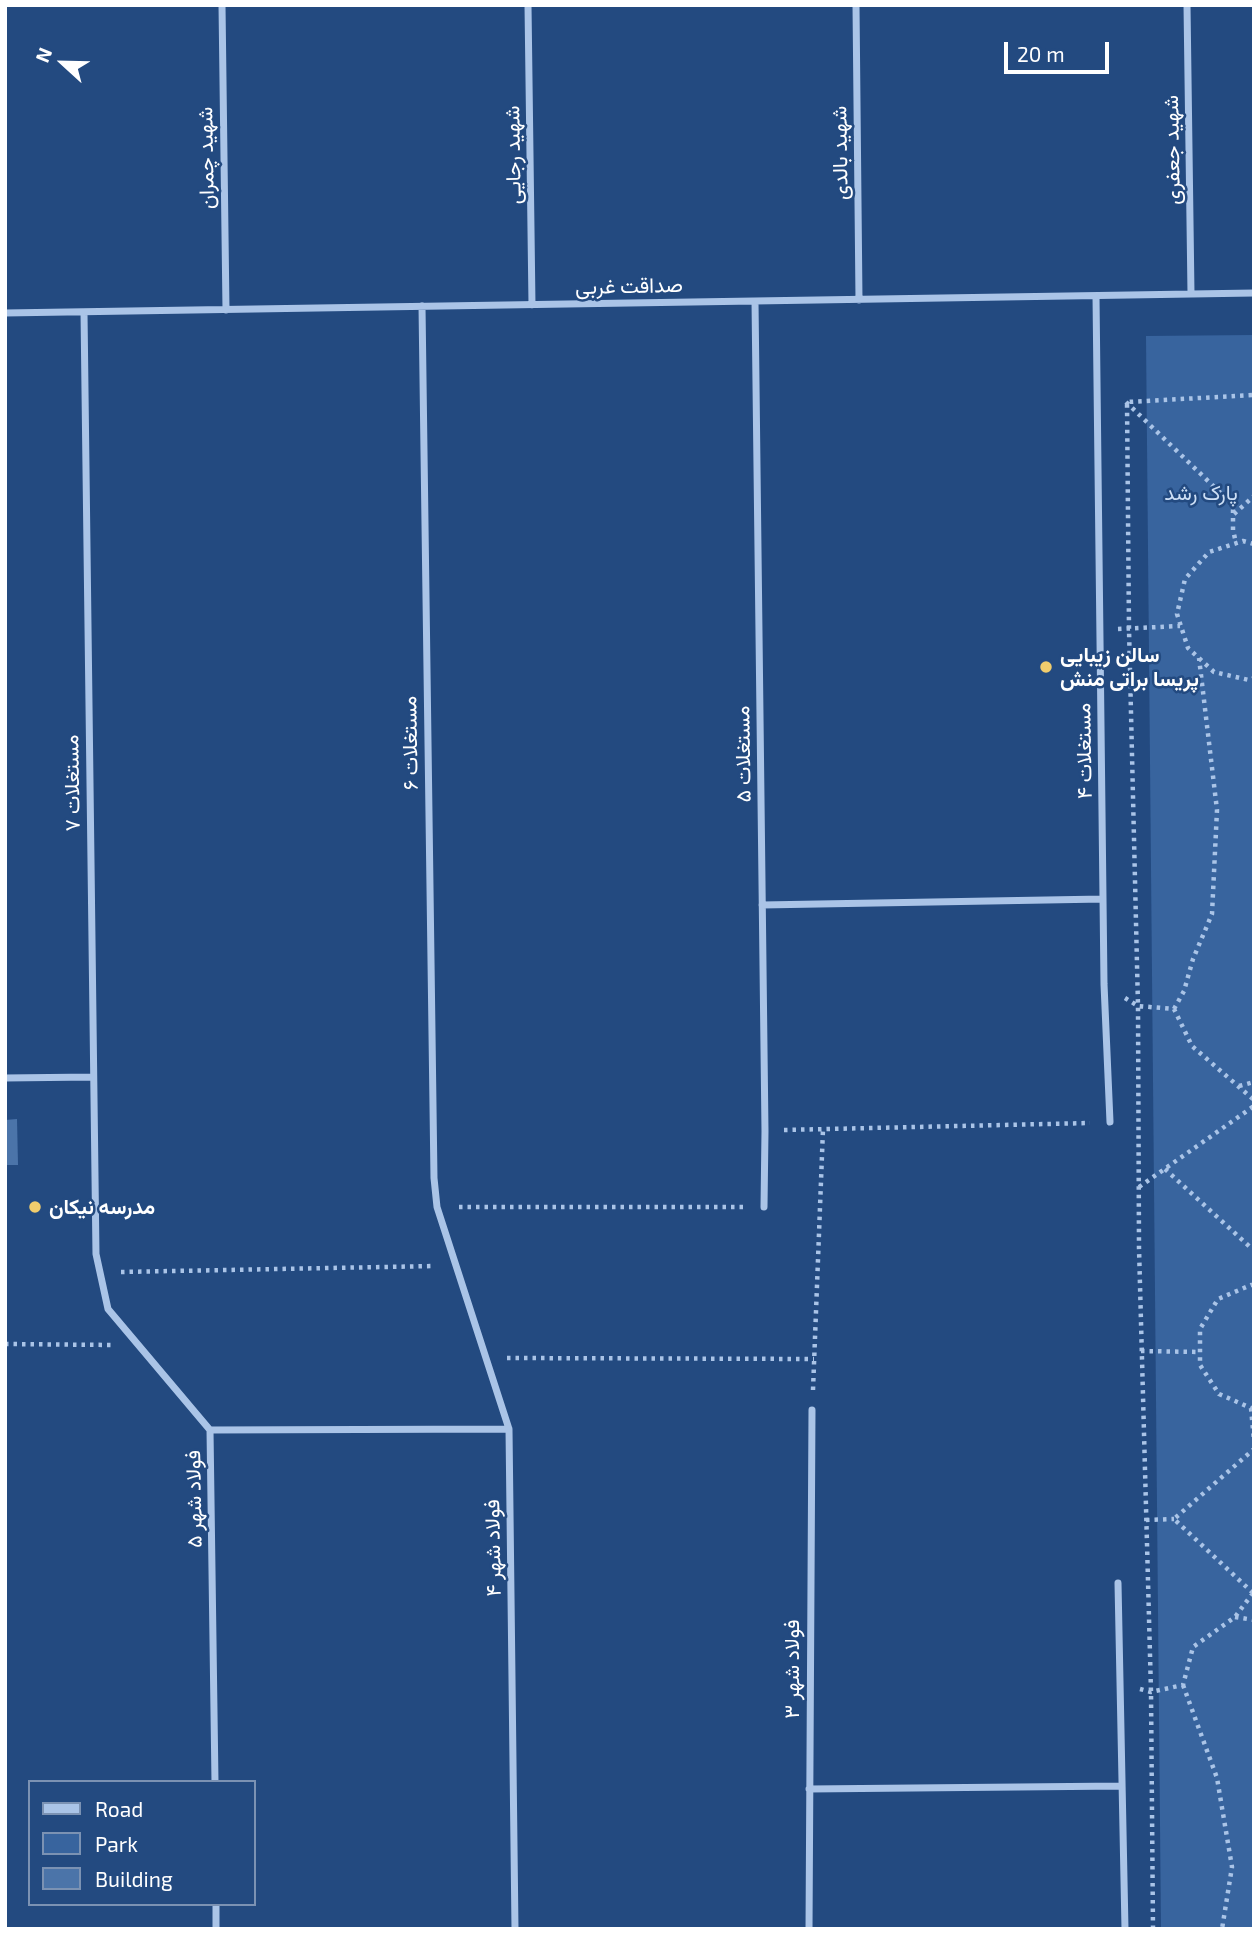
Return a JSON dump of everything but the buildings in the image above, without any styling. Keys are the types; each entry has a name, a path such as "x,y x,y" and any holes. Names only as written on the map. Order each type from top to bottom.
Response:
{"street":[{"name":"شهید چمران","path":"222,5 226,310"},
{"name":"شهید رجایی","path":"528,5 532,305"},
{"name":"شهید بالدی","path":"856,5 859,300"},
{"name":"شهید جعفری","path":"1188,5 1191,294"},
{"name":"صداقت غربی","path":"5,313 1254,293"},
{"name":"مستغلات ۴","path":"1096,296 1104,984 1110,1122"},
{"name":"مستغلات ۵","path":"755,302 764,1207"},
{"name":"مستغلات ۶","path":"422,306 434,1178"},
{"name":"مستغلات ۷","path":"84,312 96,1254"},
{"path":"762,905 1103,899"},
{"path":"5,1078 93,1077"},
{"name":"فولاد شهر ۴","path":"434,1178 438,1207 509,1429 515,1929"},
{"name":"فولاد شهر ۵","path":"96,1254 108,1309 210,1430 215,1780"},
{"name":"فولاد شهر ۳","path":"809,1929 812,1410"},
{"path":"210,1430 509,1429"},
{"path":"1118,1583 1125,1929"},
{"path":"809,1789 1122,1786"},
{"path":"216,1906 216,1929"}],"path":[{"path":"1097,405 1254,395"},
{"path":"1127,402 1233,505 1236,543"},
{"path":"1127,402 1141,1351 1151,1692 1153,1929"},
{"path":"1233,514 1254,496"},
{"path":"1254,544 1243,541 1209,552 1185,579 1177,614 1188,648 1214,672 1249,680 1254,678"},
{"path":"1100,629 1181,626"},
{"path":"1174,1009 1184,991 1193,959 1212,914 1217,810 1199,658"},
{"path":"1104,984 1138,1006 1174,1009"},
{"path":"1174,1009 1192,1046 1254,1100"},
{"path":"1238,1086 1254,1082"},
{"path":"1139,1187 1254,1106"},
{"path":"765,1131 1110,1122"},
{"path":"812,1410 824,1129"},
{"path":"1165,1169 1250,1247 1254,1245"},
{"path":"438,1207 764,1207"},
{"path":"100,1272 457,1266"},
{"path":"1254,1285 1219,1299 1200,1329 1200,1365 1219,1394 1252,1408 1254,1441"},
{"path":"5,1344 138,1346"},
{"path":"1141,1351 1200,1352"},
{"path":"486,1358 814,1359"},
{"path":"1146,1520 1174,1519 1254,1449"},
{"path":"1174,1519 1253,1592 1235,1617 1193,1647 1183,1685 1217,1778 1224,1816 1231,1867 1222,1929"},
{"path":"1235,1617 1254,1619"},
{"path":"1119,1682 1151,1692 1183,1685"}],"green space":[{"name":"پارک رشد","path":"1254,335 1254,1929 1161,1929 1146,336"}],"place":[{"name":"سالن زیبایی پریسا براتی منش","path":"1046,667"},
{"name":"مدرسه نیکان","path":"35,1207"}]}
